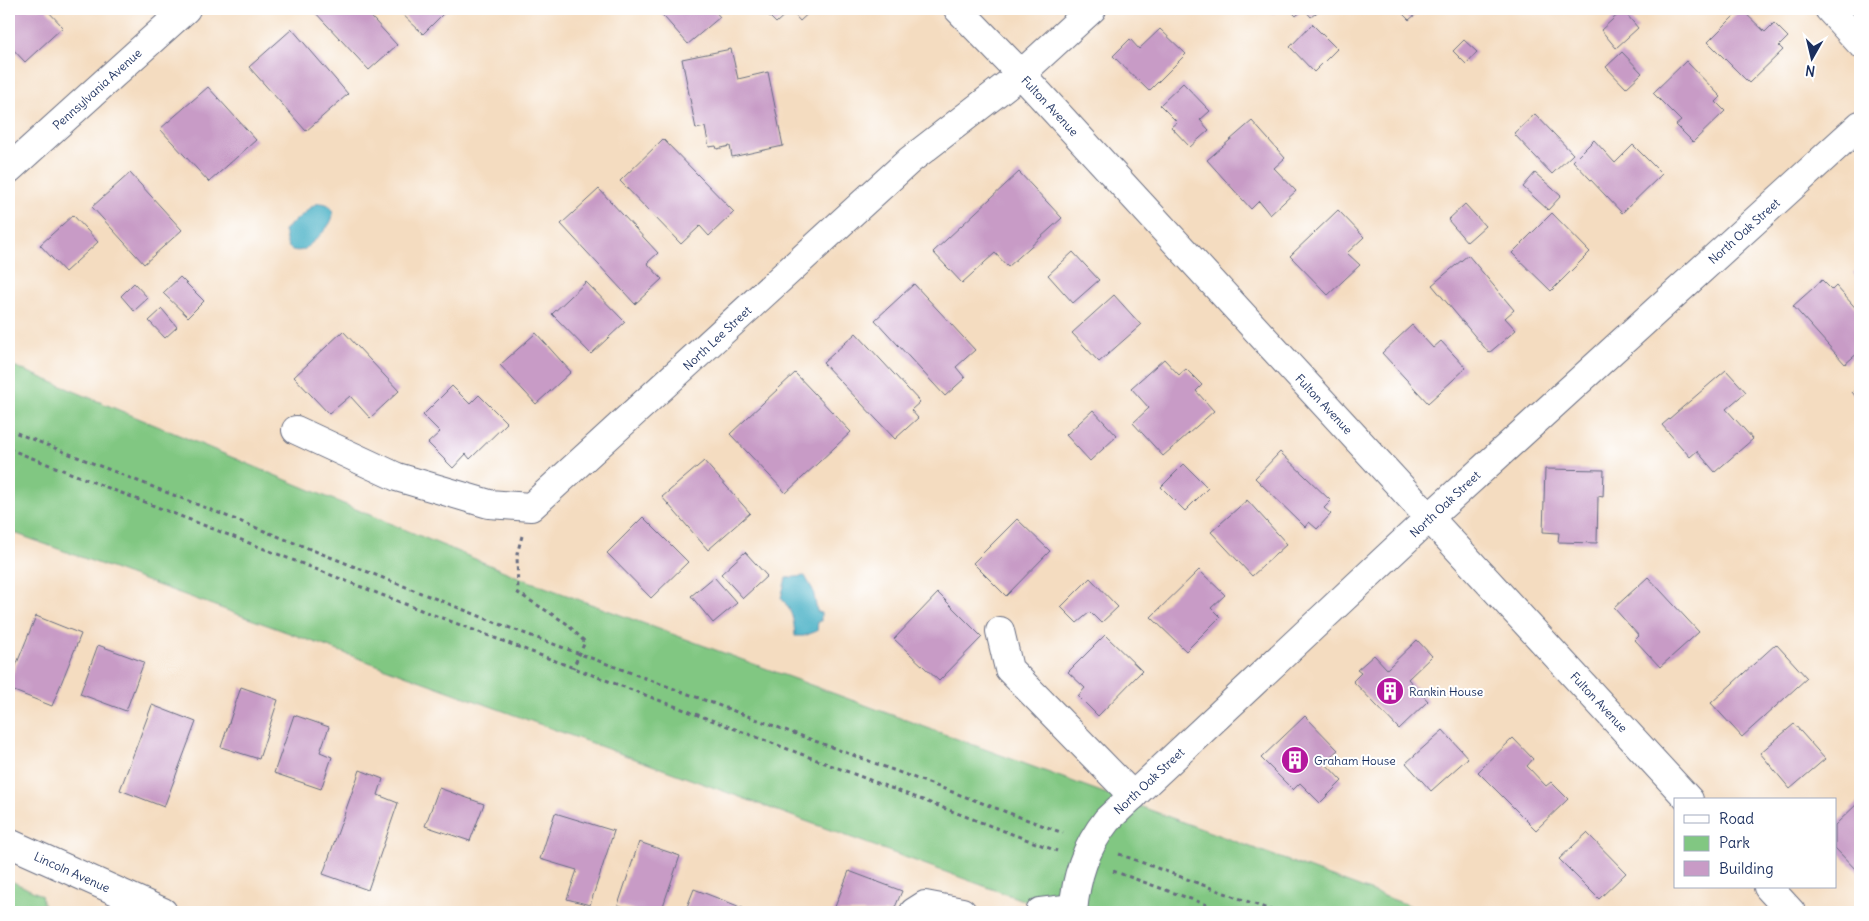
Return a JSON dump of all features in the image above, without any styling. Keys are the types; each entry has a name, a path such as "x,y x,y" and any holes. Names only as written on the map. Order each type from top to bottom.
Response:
{"street":[{"name":"Pennsylvania Avenue","path":"9,169 186,9"},
{"name":"Fulton Avenue","path":"958,9 1021,74 1687,798"},
{"name":"North Lee Street","path":"531,507 910,160 1021,74 1092,9"},
{"path":"1829,9 1860,43"},
{"name":"North Oak Street","path":"1073,910 1075,894 1087,852 1107,820 1429,518 1860,124"},
{"path":"296,430 397,477 489,504 531,507"},
{"path":"1000,632 1009,669 1133,796"},
{"name":"Lincoln Avenue","path":"9,843 163,912"},
{"path":"1769,888 1791,912"},
{"path":"914,912 925,905 962,912"},
{"path":"1040,912 1073,910"}],"path":[{"path":"9,430 1087,852 1227,912"},
{"path":"9,449 573,668 1087,852 1276,912"},
{"path":"531,507 517,554 518,593 566,623 585,642 573,668"}],"green space":[{"path":"9,364 523,579 1427,912 1051,912 1039,906 9,531"},
{"path":"9,880 41,895 45,912 9,912"}],"water":[{"path":"319,203 327,204 332,210 333,215 328,226 304,250 290,249 284,230"},
{"path":"805,576 813,590 817,611 821,613 821,621 818,621 817,631 804,636 795,636 792,616 781,598 786,578"}],"building":[{"path":"9,9 46,9 63,27 25,62 9,45"},
{"path":"312,9 364,9 397,45 369,70"},
{"path":"397,9 448,9 423,34"},
{"path":"657,9 713,9 720,17 688,44"},
{"path":"762,9 813,9 800,21 790,10 776,23"},
{"path":"1268,9 1279,9 1273,14"},
{"path":"1289,9 1304,9 1296,16"},
{"path":"1304,9 1321,9 1311,17"},
{"path":"1398,9 1422,9 1409,20"},
{"path":"1741,9 1765,32 1774,23 1788,37 1779,46 1783,50 1749,83 1708,42"},
{"path":"1623,10 1638,28 1616,48 1601,30"},
{"path":"1312,24 1337,49 1314,72 1290,47"},
{"path":"292,29 348,94 306,131 249,67"},
{"path":"1160,29 1186,54 1149,91 1113,56 1130,39 1139,49"},
{"path":"1464,40 1477,52 1466,64 1453,51"},
{"path":"731,49 738,79 768,72 783,146 732,157 730,146 717,149 716,146 709,147 705,127 696,129 682,59"},
{"path":"1622,52 1642,73 1626,88 1606,67"},
{"path":"1686,61 1721,97 1716,102 1725,111 1693,142 1676,125 1681,121 1653,93"},
{"path":"1183,83 1210,111 1200,120 1209,130 1190,147 1171,127 1177,122 1160,105"},
{"path":"208,87 256,140 209,182 160,129"},
{"path":"1535,114 1573,154 1552,174 1514,134"},
{"path":"1252,121 1285,158 1274,168 1296,191 1270,215 1259,201 1251,209 1207,160"},
{"path":"663,139 734,212 709,236 700,226 681,244 620,181"},
{"path":"1594,140 1615,163 1633,145 1662,174 1622,213 1573,161"},
{"path":"1019,172 1062,218 1008,267 995,253 962,283 933,252"},
{"path":"130,173 182,230 144,264 92,207"},
{"path":"1535,173 1561,196 1548,210 1523,187"},
{"path":"599,189 658,253 647,263 662,279 635,304 561,224"},
{"path":"1465,204 1485,226 1467,242 1448,220"},
{"path":"1338,210 1364,237 1347,253 1360,265 1328,295 1290,256"},
{"path":"1552,213 1590,252 1551,291 1512,253"},
{"path":"73,215 98,242 65,272 40,245"},
{"path":"1073,252 1099,280 1073,303 1048,275"},
{"path":"1468,255 1514,310 1505,318 1516,330 1489,353 1432,285"},
{"path":"1860,267 1860,281 1853,273"},
{"path":"180,277 204,301 188,317 163,293"},
{"path":"1822,280 1832,290 1836,286 1860,313 1860,353 1845,364 1793,306"},
{"path":"586,282 625,322 591,354 552,314"},
{"path":"134,283 148,298 134,311 121,296"},
{"path":"914,284 975,350 956,367 965,378 945,396 875,320"},
{"path":"1114,295 1141,325 1099,362 1072,333"},
{"path":"162,309 177,327 165,338 149,321"},
{"path":"1412,325 1433,348 1441,341 1466,368 1428,403 1382,353"},
{"path":"343,331 399,391 370,418 350,396 329,414 294,377"},
{"path":"536,333 571,372 536,404 500,365"},
{"path":"856,333 920,402 911,410 918,418 895,439 823,363"},
{"path":"1164,359 1179,375 1186,369 1202,385 1196,391 1214,411 1163,456 1133,423 1149,408 1131,388"},
{"path":"1726,370 1746,392 1726,409 1753,439 1715,472 1697,451 1690,457 1662,425"},
{"path":"795,373 851,432 786,493 730,434"},
{"path":"1860,385 1860,402 1852,392"},
{"path":"452,386 470,404 479,395 507,423 470,459 466,454 453,468 428,443 440,432 423,415"},
{"path":"1093,410 1117,436 1090,461 1066,435"},
{"path":"1280,452 1331,501 1324,508 1331,514 1317,529 1309,522 1305,527 1255,478"},
{"path":"704,461 750,513 708,550 662,497"},
{"path":"1184,464 1208,488 1185,511 1161,487"},
{"path":"1545,469 1604,470 1603,497 1598,496 1597,543 1558,542 1559,533 1543,532"},
{"path":"1247,500 1287,544 1252,576 1211,532"},
{"path":"643,517 688,562 651,598 607,553"},
{"path":"1017,519 1050,551 1006,596 973,563"},
{"path":"745,552 767,576 743,598 721,574"},
{"path":"1199,570 1225,595 1211,608 1220,617 1186,651 1151,617"},
{"path":"714,577 737,603 713,623 691,596"},
{"path":"1648,577 1699,632 1660,667 1635,640 1639,636 1614,608"},
{"path":"1090,578 1118,607 1101,623 1090,612 1077,623 1061,607"},
{"path":"938,593 982,637 939,681 894,639"},
{"path":"36,616 81,634 52,706 9,689 9,683"},
{"path":"1105,635 1142,671 1098,716 1078,696 1085,688 1068,672"},
{"name":"Rankin House","path":"1417,640 1432,656 1408,679 1428,701 1399,729 1353,681 1361,673 1357,670 1374,655 1387,669"},
{"path":"1776,644 1807,678 1742,737 1711,703"},
{"path":"98,645 144,662 126,711 80,694"},
{"path":"241,687 278,700 259,759 221,747"},
{"path":"152,705 196,722 164,807 120,790"},
{"path":"294,715 329,727 320,752 332,757 321,789 274,773"},
{"name":"Graham House","path":"1305,716 1338,750 1324,762 1342,781 1320,803 1300,783 1293,790 1261,758"},
{"path":"1794,724 1825,759 1790,789 1760,753"},
{"path":"1443,730 1468,758 1431,791 1406,763"},
{"path":"1513,738 1533,759 1527,766 1546,786 1551,782 1568,799 1536,830 1478,772"},
{"path":"360,770 383,779 378,795 398,803 368,890 323,874"},
{"path":"439,788 484,804 470,841 425,826"},
{"path":"1860,801 1860,874 1836,849 1836,824"},
{"path":"555,813 614,831 590,905 567,899 577,870 540,859"},
{"path":"1587,833 1626,873 1599,899 1559,859"},
{"path":"639,842 680,856 661,912 641,912 618,905"},
{"path":"849,871 902,891 893,912 833,912"},
{"path":"694,889 743,908 742,912 685,912"}],"place":[{"name":"Rankin House","path":"1390,691"},
{"name":"Graham House","path":"1295,760"}]}
